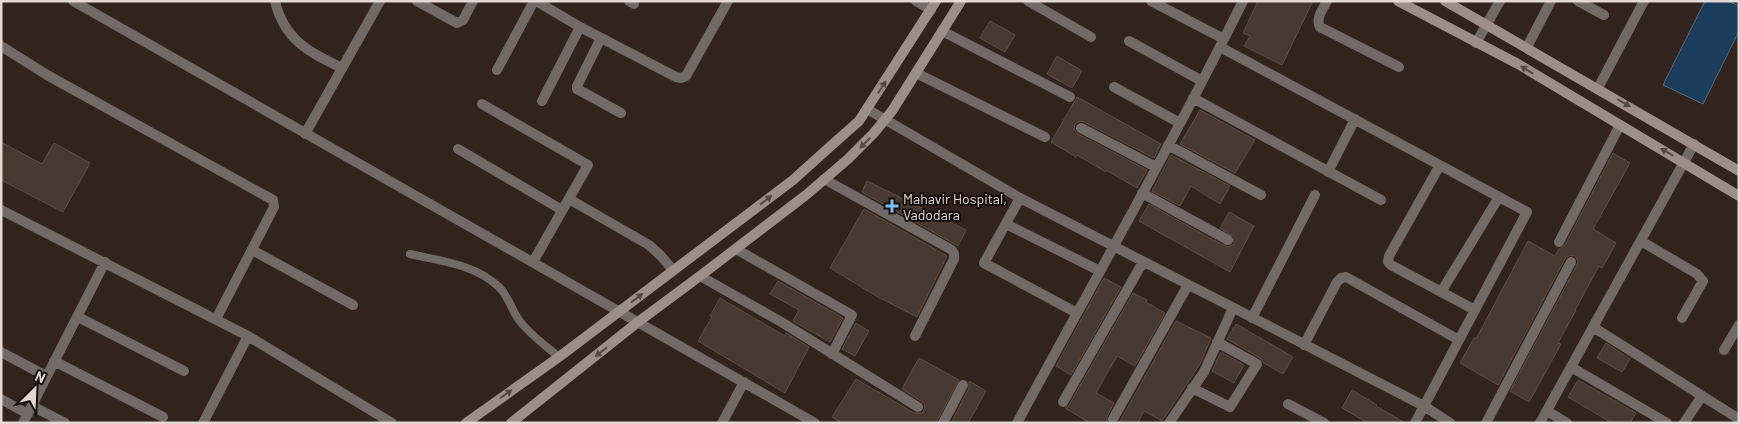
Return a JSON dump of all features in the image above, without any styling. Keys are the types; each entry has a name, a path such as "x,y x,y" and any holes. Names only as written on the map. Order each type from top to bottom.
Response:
{"street":[{"path":"73,1 305,134 620,310 815,423"},
{"path":"275,1 290,34 300,45 309,52 342,68"},
{"path":"305,134 380,1"},
{"path":"417,1 457,23 463,20 473,1"},
{"path":"498,70 535,1 580,27 681,78 686,76 728,1"},
{"path":"466,423 559,357 793,180 859,121 933,6 916,1"},
{"path":"517,421 638,322 736,249 848,159 874,134 885,119 961,1"},
{"path":"1028,1 1091,37"},
{"path":"1151,1 1355,119 1527,212 1415,423"},
{"path":"1017,423 1142,194 1243,1"},
{"path":"1327,1 1318,19 1320,27 1399,67"},
{"path":"1398,1 1518,64 1739,196"},
{"path":"1445,1 1739,171"},
{"path":"1476,43 1500,1"},
{"path":"1526,47 1551,1"},
{"path":"1578,1 1604,15"},
{"path":"1598,88 1644,1"},
{"path":"542,101 580,27"},
{"path":"942,31 1070,97"},
{"path":"601,38 577,86 578,89 621,113"},
{"path":"1129,41 1202,81"},
{"path":"1,46 47,75 273,200 274,207 216,319"},
{"path":"916,73 1044,137"},
{"path":"1114,87 1180,123"},
{"path":"1193,98 1381,200"},
{"path":"482,104 588,165 533,262"},
{"path":"867,110 1020,198 1424,406 1450,423"},
{"path":"1328,172 1355,119"},
{"path":"1558,242 1620,125"},
{"path":"1081,128 1156,167"},
{"path":"1540,423 1694,144"},
{"path":"1168,145 1261,195"},
{"path":"458,148 562,210"},
{"path":"1440,165 1389,256 1388,262 1475,310"},
{"path":"824,179 952,250 954,259 915,336"},
{"path":"1142,194 1228,240"},
{"path":"1252,318 1315,195"},
{"path":"1440,292 1499,197"},
{"path":"1020,198 984,263 1077,313"},
{"path":"569,199 649,245 673,270"},
{"path":"1,210 248,336 392,423"},
{"path":"1006,224 1100,272"},
{"path":"1641,241 1697,274 1703,281 1682,318"},
{"path":"736,249 852,315 832,354"},
{"path":"252,250 353,305"},
{"path":"27,414 105,262"},
{"path":"1063,402 1143,262"},
{"path":"1486,423 1571,262"},
{"path":"700,276 784,324 918,407"},
{"path":"1304,345 1337,282 1341,278 1346,278 1459,340"},
{"path":"1113,418 1188,285"},
{"path":"1169,423 1204,372 1232,308"},
{"path":"78,317 184,371"},
{"path":"1724,350 1739,325"},
{"path":"1593,326 1739,418"},
{"path":"203,423 248,336"},
{"path":"1192,388 1230,407 1257,364 1217,342"},
{"path":"1,352 46,376"},
{"path":"54,361 163,418"},
{"path":"1571,367 1667,423"},
{"path":"722,423 744,382"},
{"path":"943,423 963,385"},
{"path":"1684,423 1702,396"},
{"path":"1,399 27,414 65,423"},
{"path":"1288,404 1324,423"},
{"path":"1547,411 1567,423"}],"lane":[{"path":"410,254 464,266 483,275 499,287 508,297 520,322 559,357"}],"water":[{"path":"1705,1 1728,1 1739,6 1739,31 1703,104 1663,85"}],"building":[{"path":"1258,1 1313,1 1282,65 1244,46 1250,36 1243,33"},
{"path":"990,21 1015,35 1005,52 980,38"},
{"path":"1057,56 1082,71 1072,88 1047,74"},
{"path":"1077,97 1161,144 1154,158 1084,122 1080,121 1075,124 1074,129 1078,134 1147,170 1137,188 1051,142"},
{"path":"1200,110 1255,140 1235,173 1180,144"},
{"path":"1,142 42,164 54,143 90,163 63,212 1,180"},
{"path":"1613,153 1630,163 1593,229 1616,243 1602,268 1599,266 1558,343 1561,344 1529,402 1510,391 1577,265 1578,261 1575,256 1570,255 1565,259 1498,385 1460,363 1474,338 1476,339 1528,241 1555,256 1559,249 1565,245"},
{"path":"1171,155 1230,186 1220,204 1191,186 1180,206 1152,191"},
{"path":"867,181 966,230 958,246 862,192"},
{"path":"1149,204 1228,247 1234,244 1234,237 1220,228 1229,212 1254,226 1230,272 1139,221"},
{"path":"864,209 947,256 917,317 878,297 830,268"},
{"path":"1104,278 1121,287 1071,375 1056,366"},
{"path":"778,281 843,318 830,342 793,321 799,310 770,294"},
{"path":"1133,293 1165,313 1135,366 1117,356 1096,393 1114,403 1107,416 1107,423 1090,423 1065,408 1069,405"},
{"path":"720,298 785,336 786,333 809,347 785,393 698,341 712,317 710,316"},
{"path":"1176,321 1211,338 1200,364 1162,421 1144,411 1138,423 1119,423"},
{"path":"856,323 869,331 855,356 842,349"},
{"path":"1236,324 1293,357 1283,374 1227,339"},
{"path":"1606,343 1630,359 1622,372 1597,358"},
{"path":"1221,352 1244,365 1234,383 1212,371"},
{"path":"919,358 959,380 936,423 842,423 832,417 856,379 914,413 922,413 925,408 924,403 902,389"},
{"path":"1578,380 1636,413 1630,423 1612,423 1568,397"},
{"path":"969,381 986,391 968,423 951,423 969,388"},
{"path":"1352,390 1405,423 1368,423 1342,408"}],"place":[{"name":"Mahavir Hospital, Vadodara","path":"892,206"}]}
